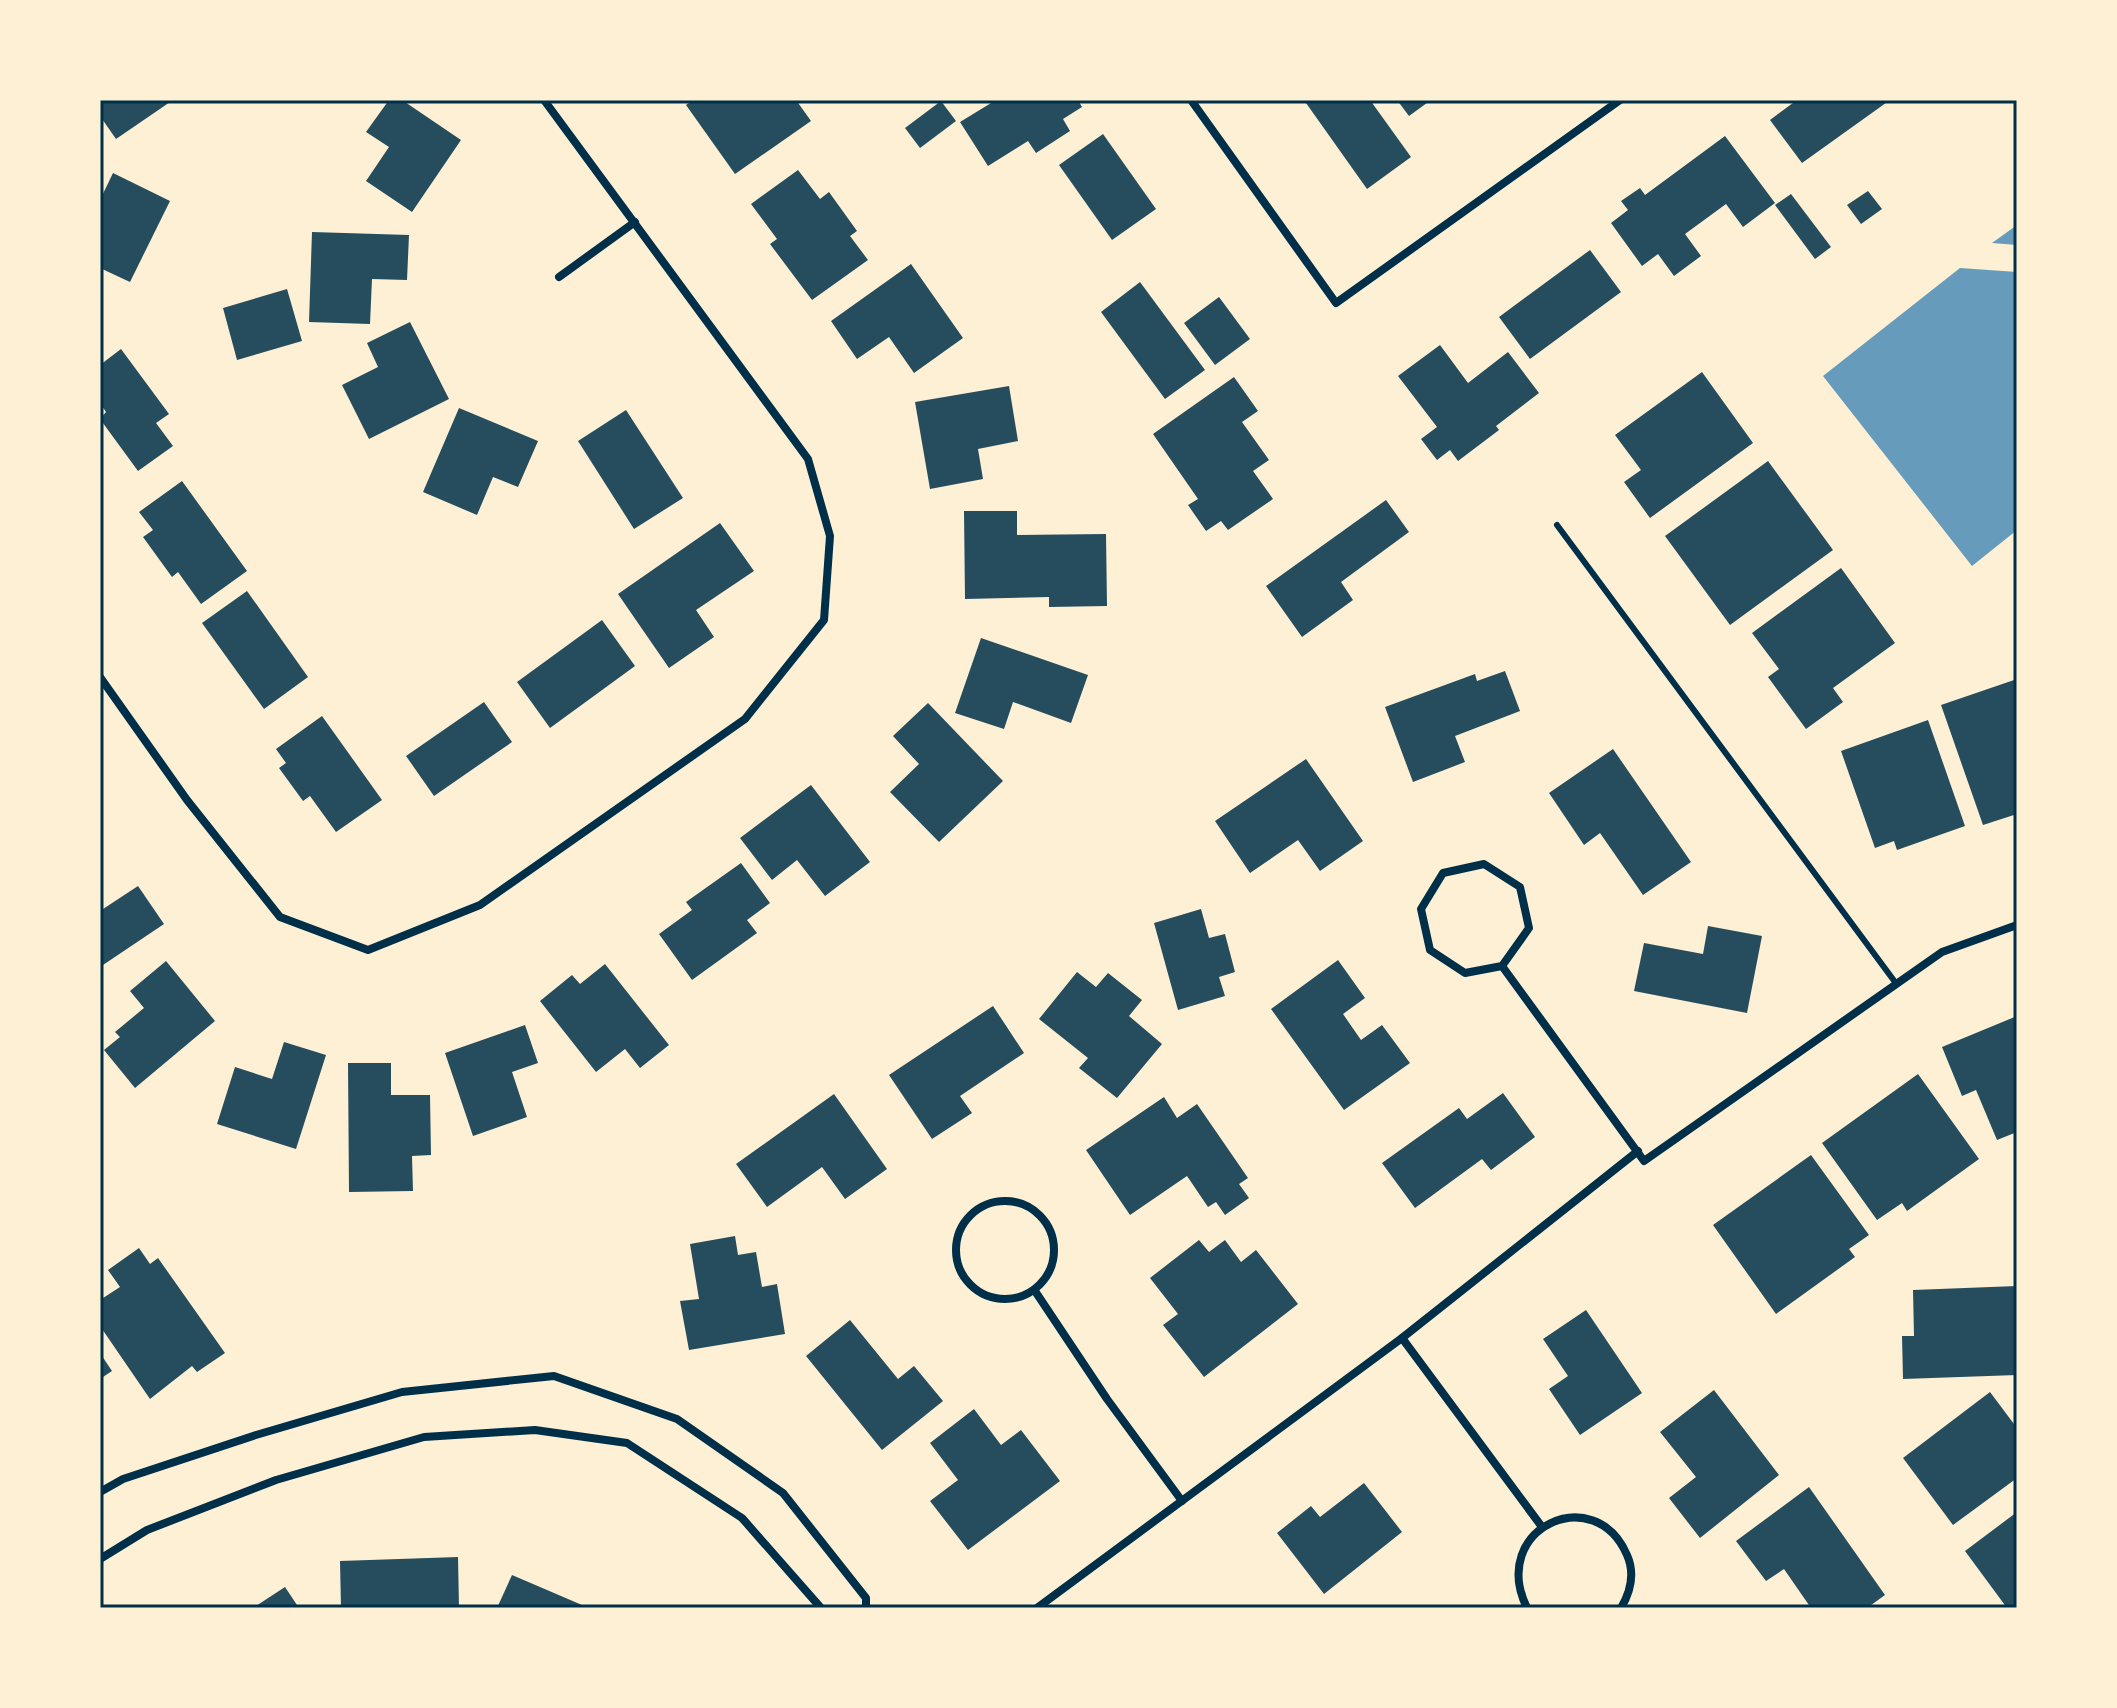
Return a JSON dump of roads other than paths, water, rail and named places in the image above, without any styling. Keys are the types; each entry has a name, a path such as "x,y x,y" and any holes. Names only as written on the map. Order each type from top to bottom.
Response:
{"street":[{"path":"100,677 187,800 280,917 368,950 480,905 745,719 824,620 830,536 808,459 544,100"},
{"path":"1191,100 1336,303 1620,100"},
{"path":"559,277 635,222"},
{"path":"1484,864 1520,887 1529,928 1502,966 1465,973 1430,950 1421,909 1443,873 1484,864"},
{"path":"1502,966 1644,1161 1895,982 1942,952 2017,925"},
{"path":"1037,1608 1402,1338 1638,1151"},
{"path":"1013,1199 1046,1220 1055,1258 1035,1291 996,1301 963,1280 954,1242 975,1209 1013,1199"},
{"path":"1035,1291 1107,1399 1182,1501"},
{"path":"1402,1338 1542,1527"},
{"path":"100,1492 123,1479 256,1435 402,1392 554,1376 677,1419 783,1493 866,1598 866,1608"},
{"path":"100,1559 147,1530 276,1480 424,1437 535,1430 627,1443 742,1518 821,1608"},
{"path":"1527,1608 1517,1587 1517,1564 1526,1543 1542,1527 1562,1518 1585,1518 1606,1527 1622,1542 1631,1563 1631,1586 1621,1608"}],"lane":[{"path":"1557,525 1895,982"}],"water":[{"path":"2017,225 2017,245 1992,243"},
{"path":"1960,268 2017,272 2017,530 1972,566 1823,376"}]}
